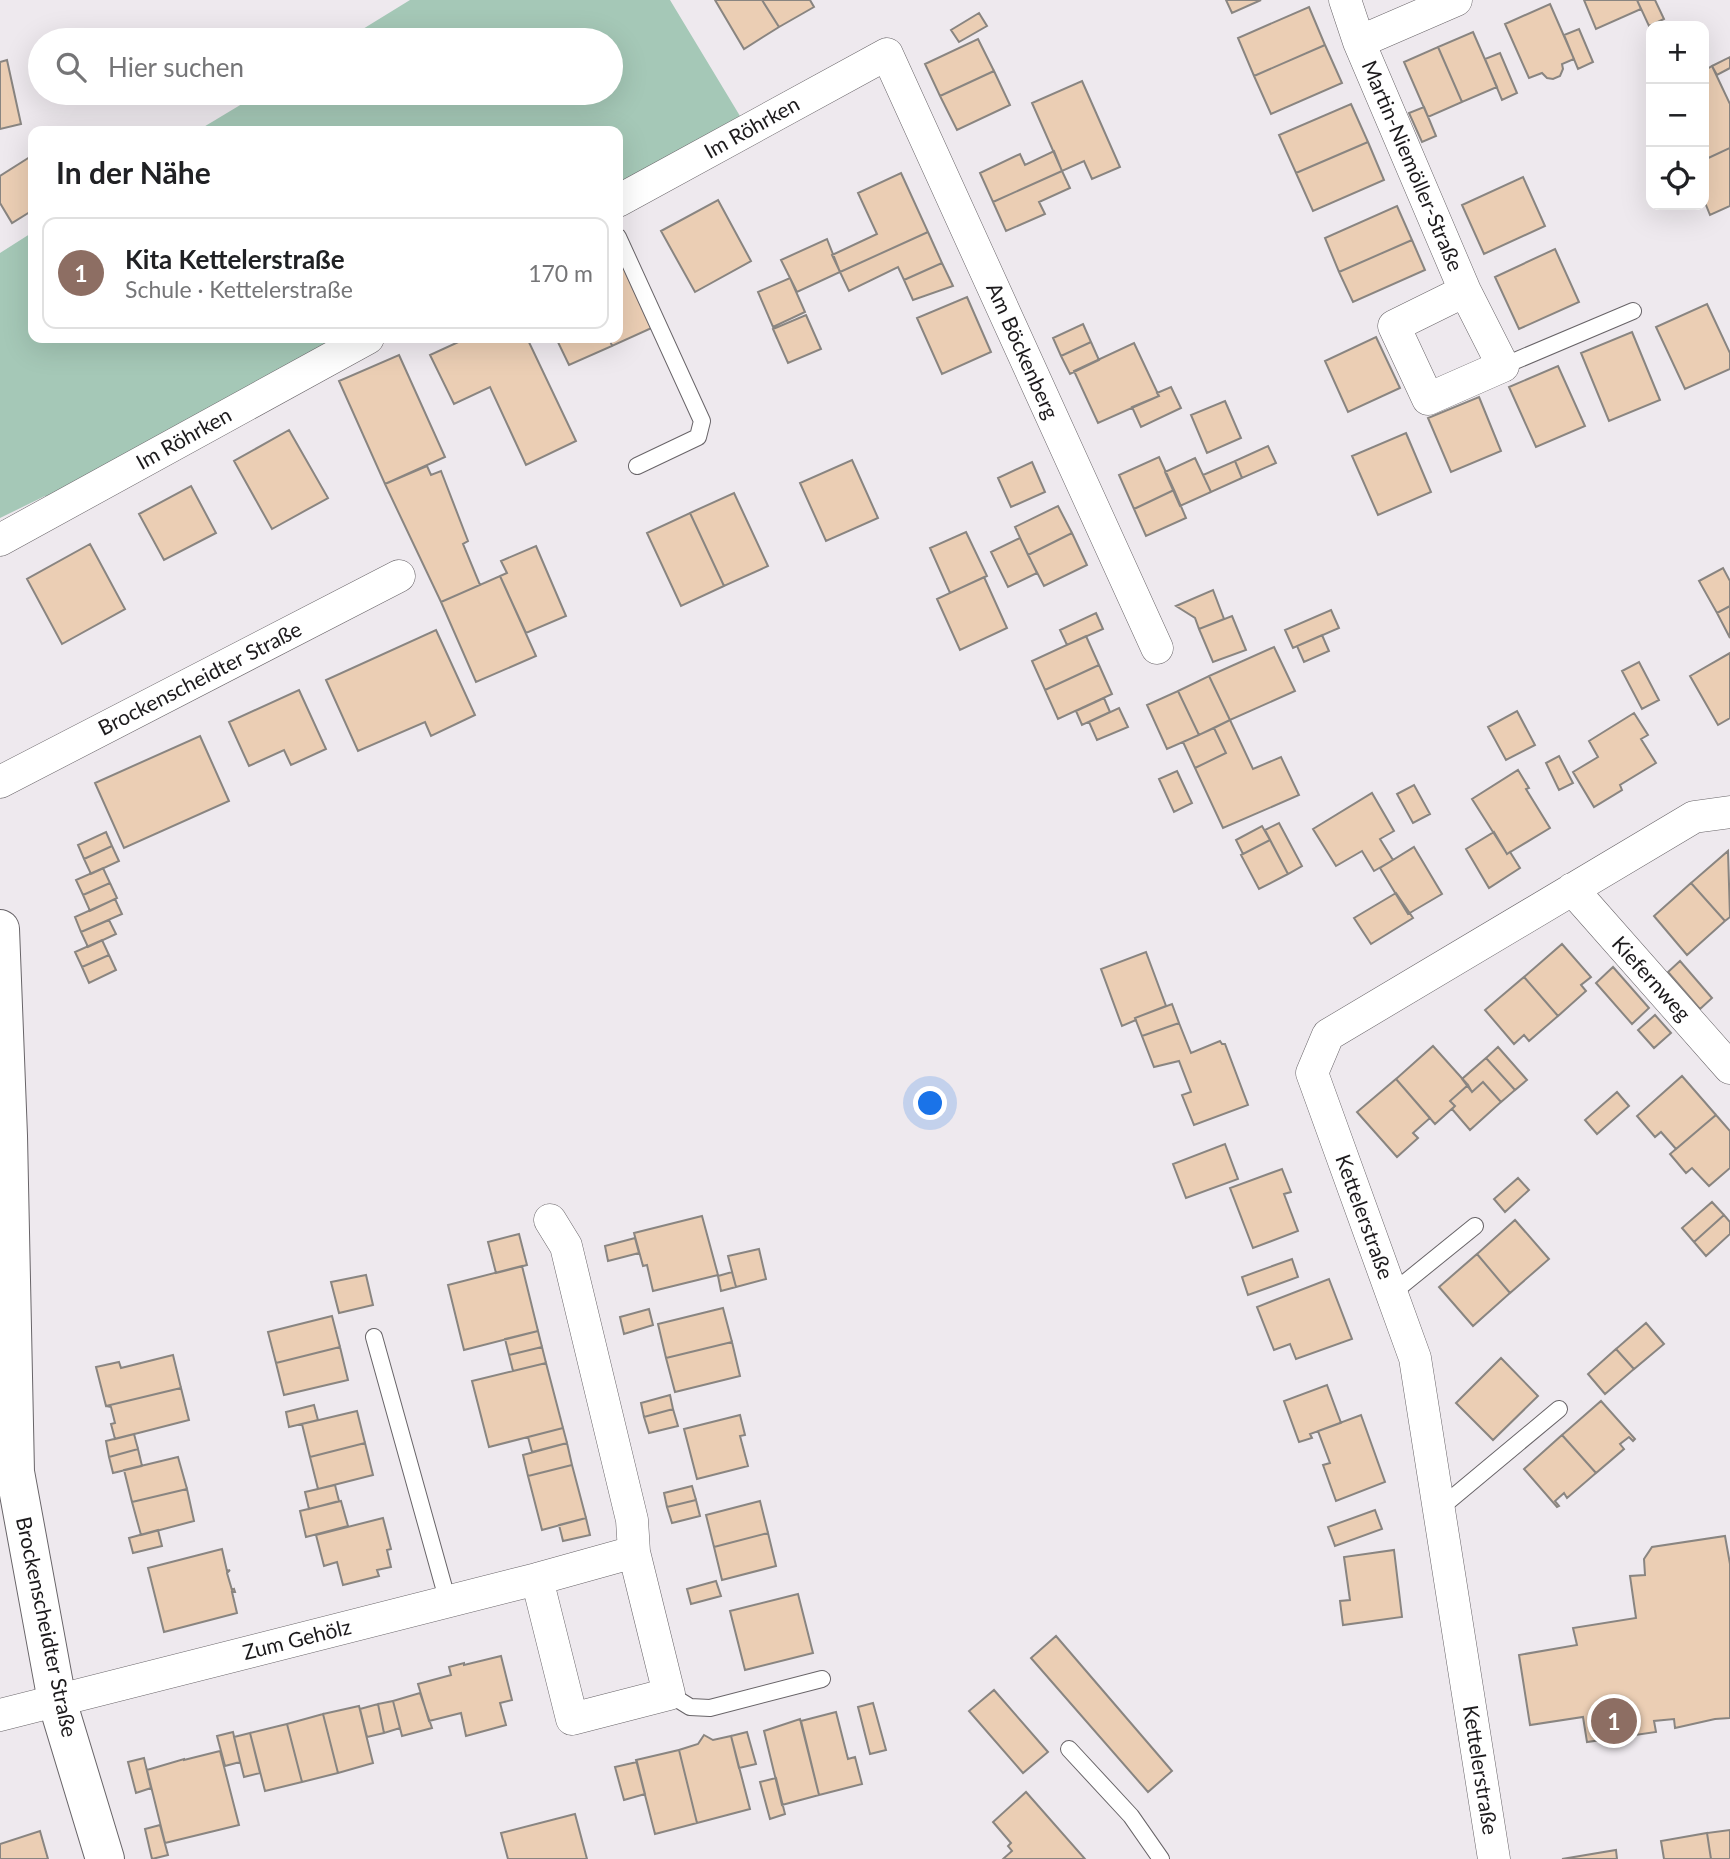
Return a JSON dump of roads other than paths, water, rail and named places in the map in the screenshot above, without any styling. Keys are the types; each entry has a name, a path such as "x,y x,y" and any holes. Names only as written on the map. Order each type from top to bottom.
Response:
{"street":[{"name":"Martin-Niemöller-Straße","path":"1345,0 1359,42 1465,291 1503,366 1428,399 1394,326 1465,291"},
{"name":"Martin-Niemöller-Straße","path":"1359,42 1455,0"},
{"name":"Im Röhrken","path":"623,198 887,54"},
{"name":"Am Böckenberg","path":"887,54 1157,648"},
{"name":"Im Röhrken","path":"0,540 359,343"},
{"name":"Brockenscheidter Straße","path":"0,782 400,576"},
{"name":"Kettelerstraße","path":"1494,1859 1415,1358 1311,1073 1328,1035 1694,817 1730,811"},
{"name":"Kiefernweg","path":"1572,889 1730,1068"},
{"name":"Brockenscheidter Straße","path":"0,929 8,1136 15,1472 57,1701 105,1859"},
{"path":"537,1579 572,1719 669,1695 634,1552 632,1520 566,1246 550,1220"},
{"name":"Zum Gehölz","path":"0,1715 448,1602 634,1552"}],"lane":[{"path":"623,248 702,421 698,437 637,466"},
{"path":"1503,366 1633,311"},
{"path":"1391,1294 1475,1226"},
{"path":"374,1337 448,1602"},
{"path":"1438,1509 1559,1409"},
{"path":"669,1695 690,1707 710,1708 822,1679"},
{"path":"1069,1749 1131,1816 1161,1859"}],"place":[{"name":"Kita Kettelerstraße","path":"1614,1721"}]}
